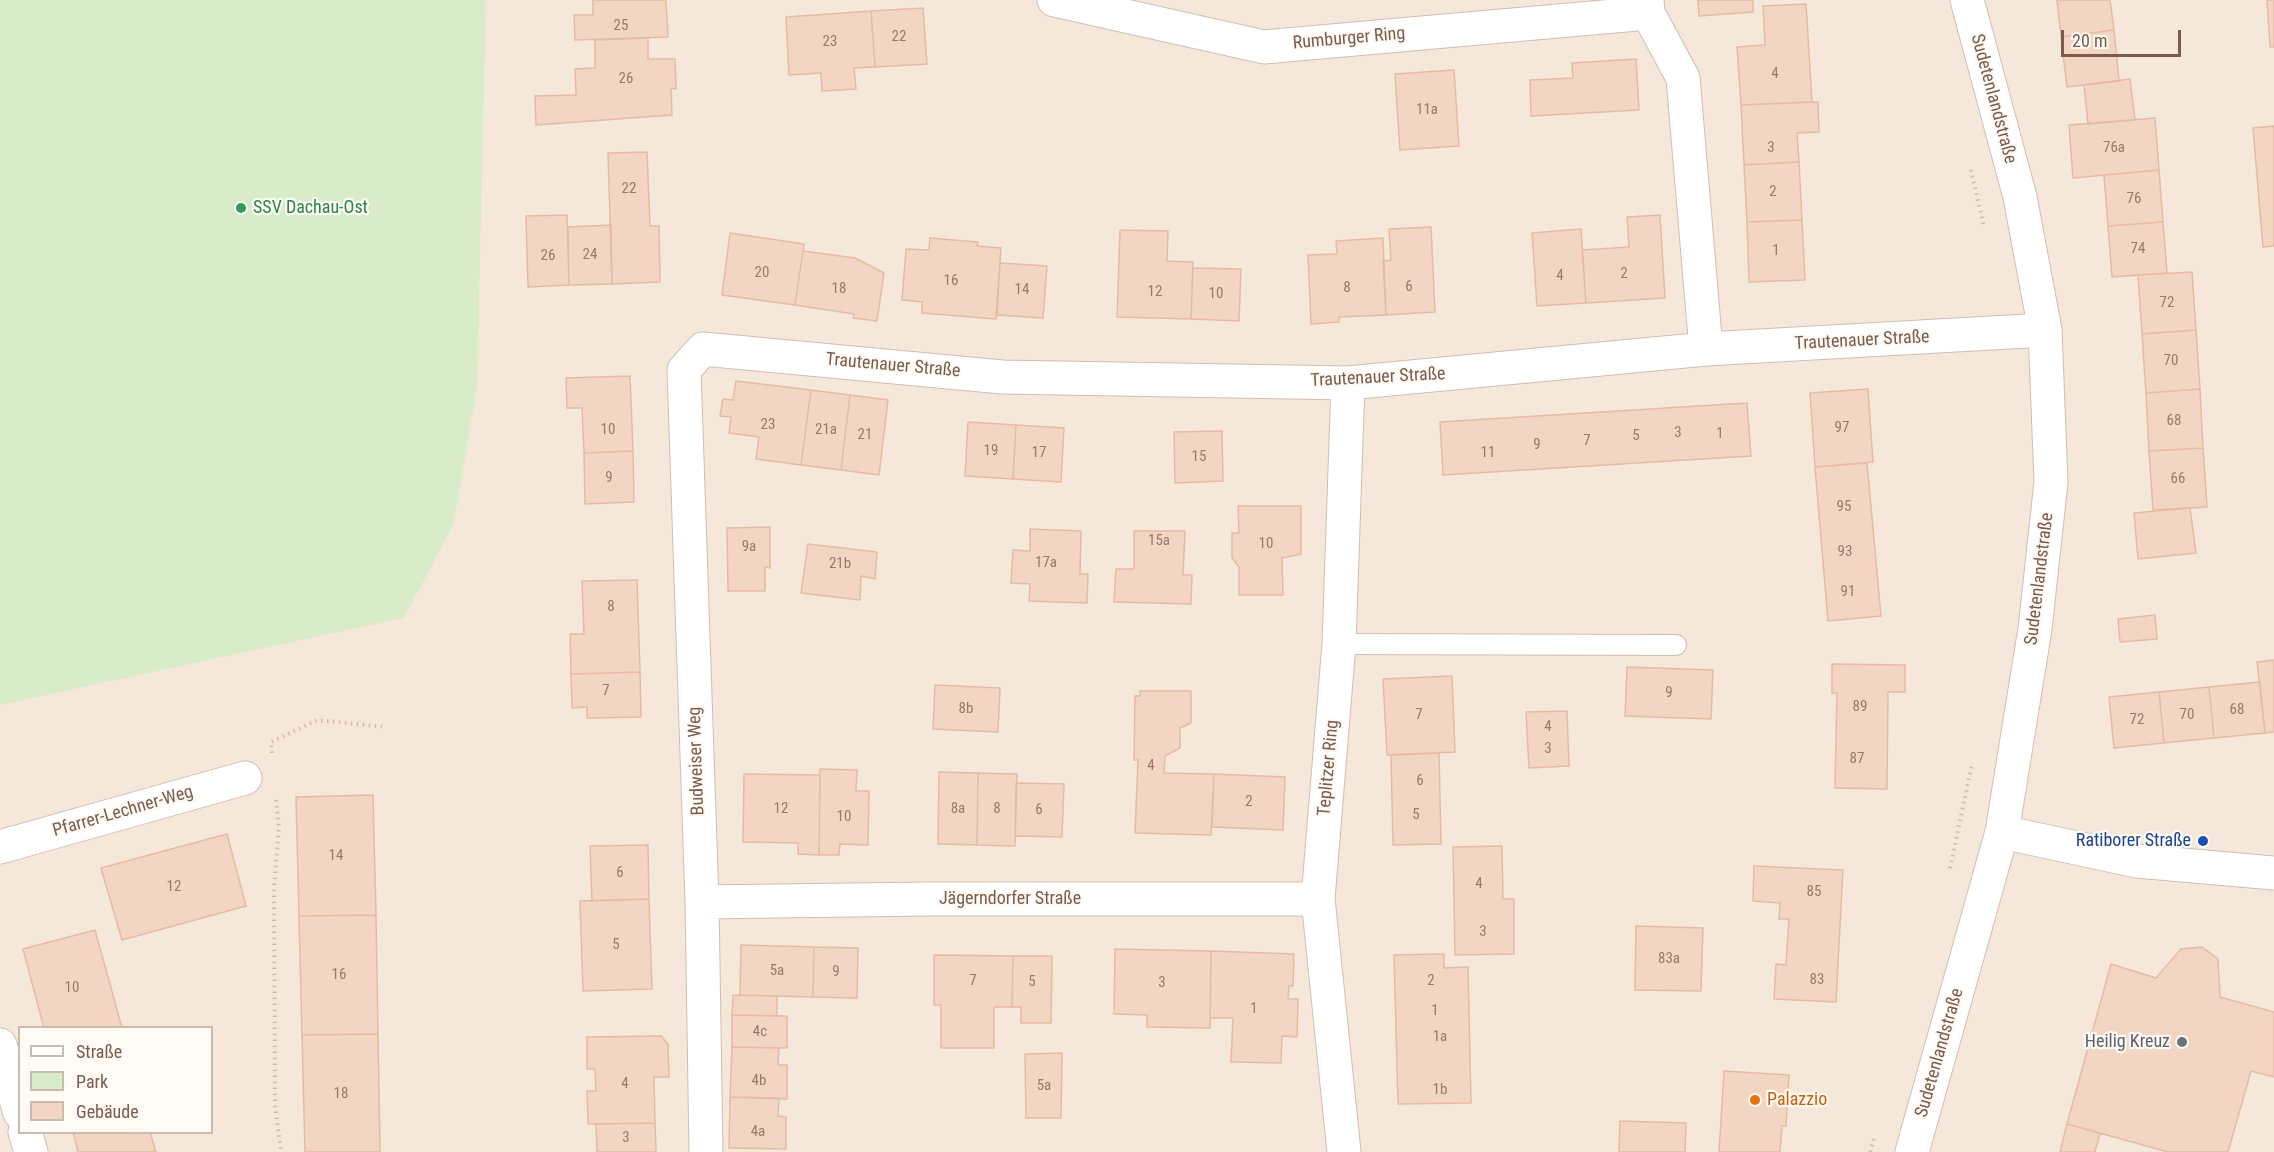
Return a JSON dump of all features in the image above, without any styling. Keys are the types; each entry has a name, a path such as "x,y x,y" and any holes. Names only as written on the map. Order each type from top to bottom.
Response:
{"street":[{"name":"Rumburger Ring","path":"1054,0 1264,47 1648,7 1683,78 1706,349"},
{"name":"Sudetenlandstraße","path":"1912,1152 2002,832 2035,629 2050,482 2045,330 2020,197 1967,0"},
{"name":"Trautenauer Straße","path":"684,370 703,349 1002,376 1348,383 1706,349 2045,330"},
{"name":"Budweiser Weg","path":"684,370 702,902 706,1152"},
{"name":"Teplitzer Ring","path":"1344,1152 1318,899 1339,644 1348,383"},
{"name":"Pfarrer-Lechner-Weg","path":"0,847 245,778"},
{"path":"2002,832 2137,861 2274,873"},
{"name":"Jägerndorfer Straße","path":"702,902 927,899 1318,899"},
{"path":"0,1045 18,1106"},
{"path":"26,1134 31,1152"}],"lane":[{"path":"1339,644 1676,645"}],"path":[{"path":"1970,166 1986,233"},
{"path":"245,778 273,769 271,742 317,720 386,727"},
{"path":"1948,875 1973,760"},
{"path":"279,827 274,888 275,1095 281,1152"},
{"path":"1870,1152 1875,1134"}],"shaded area":[{"path":"0,0 2274,0 2274,1152 0,1152"}],"green space":[{"name":"SSV Dachau-Ost","path":"0,0 486,0 477,386 454,523 404,618 0,705"}],"building":[{"path":"593,0 666,0 668,37 575,40 574,15 593,15"},
{"path":"1698,0 1753,0 1753,12 1699,16"},
{"path":"2057,0 2110,0 2114,30 2061,37"},
{"path":"2267,0 2274,0 2274,47 2270,47"},
{"path":"1806,4 1812,102 1741,105 1737,47 1765,45 1763,6"},
{"path":"923,8 927,64 875,67 871,11"},
{"path":"871,11 875,67 854,68 856,89 822,91 821,73 789,75 786,17"},
{"path":"2114,30 2119,81 2067,87 2061,37"},
{"path":"648,38 648,59 675,59 676,89 671,88 672,115 536,125 535,96 576,95 575,69 595,68 595,40"},
{"path":"1636,59 1639,110 1531,116 1530,80 1573,78 1572,63"},
{"path":"1454,70 1459,146 1400,150 1395,74"},
{"path":"2130,79 2135,120 2088,124 2084,85"},
{"path":"1818,102 1819,132 1797,133 1799,162 1744,165 1741,105"},
{"path":"2155,118 2159,170 2073,178 2069,125"},
{"path":"2274,126 2274,246 2263,247 2253,128"},
{"path":"647,152 650,226 659,226 660,282 612,284 608,153"},
{"path":"1799,162 1802,220 1747,222 1744,165"},
{"path":"2159,170 2163,222 2108,226 2104,175"},
{"path":"567,215 569,285 528,287 526,216"},
{"path":"1660,215 1665,298 1586,303 1582,250 1629,247 1627,217"},
{"path":"1802,220 1805,280 1749,282 1747,222"},
{"path":"2163,222 2167,273 2112,277 2108,226"},
{"path":"611,225 612,284 569,285 568,227"},
{"path":"1431,227 1435,312 1386,315 1383,261 1391,260 1389,229"},
{"path":"1581,229 1586,303 1537,306 1532,233"},
{"path":"1120,230 1168,231 1167,261 1193,262 1191,319 1117,317"},
{"path":"730,233 804,244 795,305 722,295"},
{"path":"930,238 978,242 977,246 1001,248 996,319 922,313 922,302 902,300 906,249 929,250"},
{"path":"1383,238 1386,315 1339,317 1339,322 1311,324 1308,255 1337,254 1336,241"},
{"path":"803,251 855,258 884,273 877,321 853,318 854,314 795,305"},
{"path":"1000,263 1047,266 1043,318 997,315"},
{"path":"1193,268 1241,269 1239,321 1191,319"},
{"path":"2192,272 2196,330 2142,334 2138,275"},
{"path":"2196,330 2200,389 2146,393 2142,334"},
{"path":"630,376 633,451 584,453 582,408 567,408 566,378"},
{"path":"736,381 811,390 801,465 756,459 759,437 729,433 731,417 720,416 723,399 733,400"},
{"path":"1868,389 1873,462 1815,467 1810,393"},
{"path":"2200,389 2203,448 2149,451 2146,393"},
{"path":"811,390 850,395 841,470 801,465"},
{"path":"850,395 888,400 879,475 841,470"},
{"path":"1747,403 1751,456 1443,475 1440,422"},
{"path":"968,422 1016,425 1013,479 965,476"},
{"path":"1016,425 1064,428 1061,482 1013,479"},
{"path":"1222,431 1223,481 1175,483 1174,432"},
{"path":"2203,448 2207,507 2153,510 2149,451"},
{"path":"633,451 634,502 585,504 584,453"},
{"path":"1867,463 1881,616 1828,621 1815,467"},
{"path":"1238,506 1301,506 1301,554 1282,558 1283,595 1239,595 1239,567 1232,558 1232,533 1239,533"},
{"path":"2190,508 2196,553 2138,559 2134,513"},
{"path":"770,527 770,568 765,567 765,591 728,591 727,528"},
{"path":"1030,529 1081,531 1080,574 1088,574 1087,603 1029,601 1030,584 1011,583 1013,550 1030,551"},
{"path":"1134,531 1185,531 1183,575 1192,575 1191,604 1114,602 1116,569 1134,569"},
{"path":"808,544 877,552 875,579 861,576 860,600 801,593"},
{"path":"637,580 640,672 571,674 570,634 584,634 582,581"},
{"path":"2155,615 2157,639 2120,642 2118,619"},
{"path":"2274,660 2274,732 2265,733 2257,662"},
{"path":"1832,664 1905,665 1905,692 1888,692 1887,789 1835,788 1837,693 1832,693"},
{"path":"1627,667 1713,670 1711,719 1625,716"},
{"path":"640,672 641,717 587,718 587,707 572,708 571,674"},
{"path":"1452,676 1455,752 1387,755 1383,679"},
{"path":"2260,682 2265,733 2214,738 2209,687"},
{"path":"935,685 1000,688 998,732 933,729"},
{"path":"2209,687 2214,738 2164,743 2159,692"},
{"path":"1140,691 1191,691 1191,723 1180,728 1180,748 1165,756 1164,773 1214,774 1211,835 1135,833 1138,760 1134,760 1135,696 1140,696"},
{"path":"2159,692 2164,743 2114,748 2109,697"},
{"path":"1567,711 1569,766 1529,768 1526,712"},
{"path":"1439,753 1441,844 1393,845 1391,755"},
{"path":"820,769 857,770 856,791 869,791 868,845 840,844 839,855 819,855"},
{"path":"939,772 978,773 977,845 938,844"},
{"path":"978,773 1017,774 1015,846 977,845"},
{"path":"744,774 820,775 819,855 798,854 798,843 743,842"},
{"path":"1214,774 1285,777 1283,830 1212,827"},
{"path":"1016,783 1064,784 1062,837 1015,836"},
{"path":"373,795 376,915 299,916 296,797"},
{"path":"227,834 246,906 122,940 101,868"},
{"path":"648,845 649,899 592,901 590,846"},
{"path":"1502,846 1503,899 1514,899 1514,954 1455,955 1453,847"},
{"path":"1754,866 1843,870 1836,1002 1774,999 1776,964 1786,965 1789,919 1779,919 1780,903 1753,901"},
{"path":"649,899 652,989 583,991 580,901"},
{"path":"376,915 378,1034 302,1035 299,916"},
{"path":"1636,926 1703,928 1701,991 1635,990"},
{"path":"95,930 121,1026 43,1026 23,949"},
{"path":"741,945 814,947 813,997 740,995"},
{"path":"814,947 858,948 857,998 813,997"},
{"name":"Heilig Kreuz","path":"2202,947 2218,959 2220,997 2274,1012 2274,1077 2251,1071 2228,1152 2168,1152 2067,1124 2111,964 2156,978 2181,949"},
{"path":"1115,949 1211,951 1210,1028 1147,1027 1147,1015 1114,1014"},
{"path":"1211,951 1294,954 1293,986 1289,986 1288,999 1298,999 1297,1037 1282,1036 1281,1063 1231,1062 1233,1018 1210,1018"},
{"path":"1444,954 1444,968 1468,967 1471,1103 1398,1104 1394,955"},
{"path":"934,955 1013,956 1012,1007 994,1007 994,1048 941,1048 941,1005 934,1005"},
{"path":"1013,956 1052,956 1051,1023 1021,1023 1021,1007 1012,1007"},
{"path":"733,995 777,996 777,1016 732,1015"},
{"path":"732,1015 787,1016 787,1048 732,1047"},
{"path":"378,1034 380,1152 305,1152 302,1035"},
{"path":"661,1036 668,1044 669,1077 654,1077 655,1123 588,1124 587,1091 596,1091 595,1069 587,1069 587,1037"},
{"path":"732,1047 779,1048 778,1065 787,1065 787,1099 730,1097"},
{"path":"1062,1053 1061,1118 1026,1118 1025,1054"},
{"name":"Palazzio","path":"1724,1071 1789,1075 1786,1126 1782,1126 1780,1152 1719,1152"},
{"path":"730,1097 779,1098 778,1116 786,1117 786,1149 729,1148"},
{"path":"1620,1121 1686,1123 1685,1152 1619,1152"},
{"path":"655,1123 656,1152 597,1152 596,1124"},
{"path":"2067,1124 2100,1133 2095,1152 2060,1152"},
{"path":"74,1134 151,1134 156,1152 78,1152"}],"place":[{"name":"SSV Dachau-Ost","path":"241,208"},
{"name":"Ratiborer Straße","path":"2203,841"},
{"name":"Heilig Kreuz","path":"2182,1042"},
{"name":"Palazzio","path":"1755,1100"}]}
